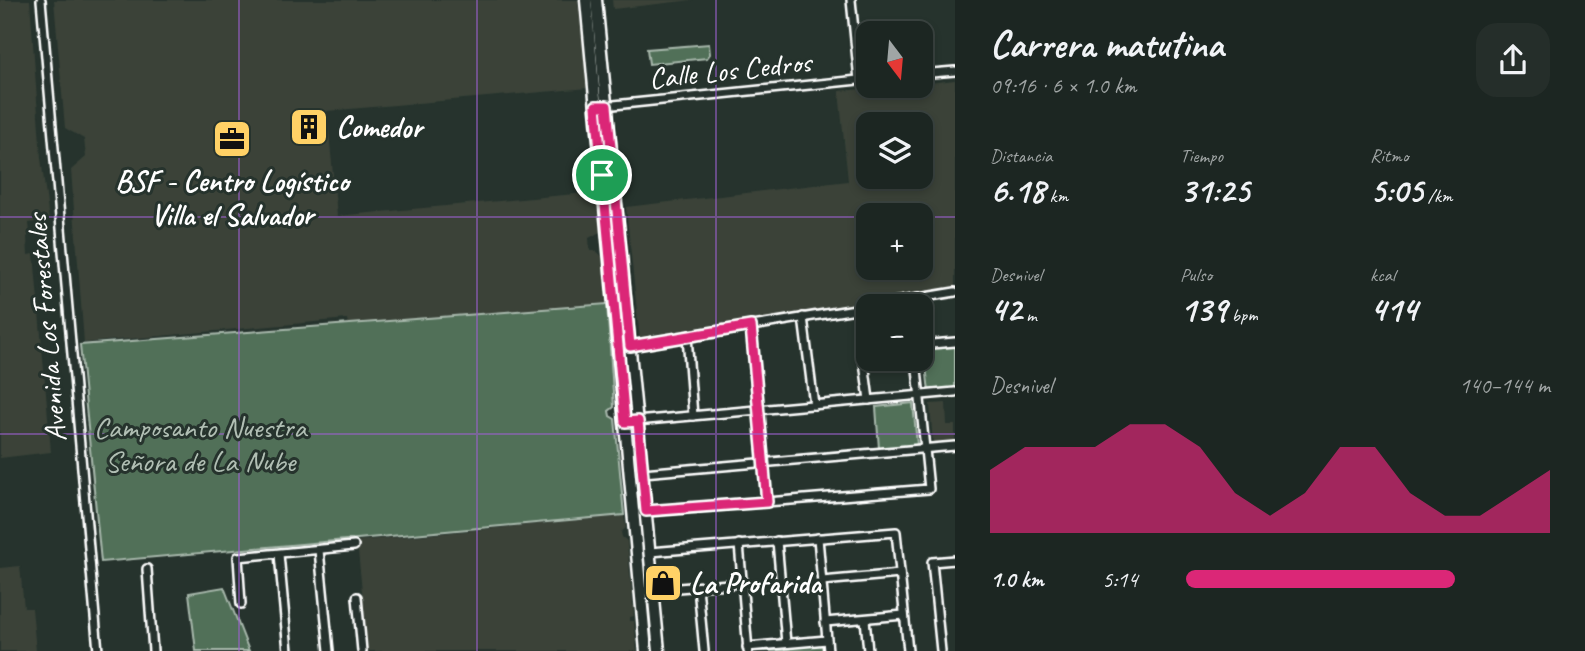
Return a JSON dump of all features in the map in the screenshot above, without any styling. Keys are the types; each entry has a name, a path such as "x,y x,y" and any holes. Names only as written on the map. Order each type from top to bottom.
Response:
{"street":[{"name":"Avenida Los Forestales","path":"41,0 98,651"},
{"path":"586,0 630,346 659,651"},
{"path":"596,0 618,348 646,651"},
{"path":"851,0 856,50"},
{"path":"933,73 955,71"},
{"name":"Calle Los Cedros","path":"601,106 856,80"},
{"path":"933,298 955,292"},
{"path":"618,348 856,309"},
{"path":"803,317 814,405"},
{"path":"751,326 767,502"},
{"path":"687,337 693,416"},
{"path":"933,344 955,342"},
{"path":"865,371 869,400"},
{"path":"633,512 929,489 917,371"},
{"path":"625,422 955,392"},
{"path":"643,472 955,446"},
{"path":"650,552 896,532 908,651"},
{"path":"818,538 828,651"},
{"path":"777,541 786,643"},
{"path":"739,544 748,649 827,640"},
{"path":"241,604 237,557 354,547"},
{"path":"319,550 329,651"},
{"path":"279,554 288,651"},
{"path":"941,651 932,562 955,560"},
{"path":"147,569 153,651"},
{"path":"822,581 900,574"},
{"path":"640,591 742,583"},
{"path":"698,587 704,651"},
{"path":"357,597 362,651"},
{"path":"825,622 904,615"},
{"path":"865,619 867,651"}],"shaded area":[{"path":"0,0 30,0 41,158 49,220 29,223 30,234 27,237 28,255 34,254 51,452 0,458"},
{"path":"54,0 578,0 589,88 327,111 337,216 596,192 600,232 589,238 590,251 596,251 602,256 607,304 348,324 347,319 84,343 71,170 86,157 84,139 65,128"},
{"path":"612,0 693,0 613,9"},
{"path":"955,80 955,287 913,294 856,294 856,304 640,340 626,207 848,181 839,91 856,90 856,98 933,98 933,83"},
{"path":"946,403 947,425 955,425 955,443 933,445 930,404"},
{"path":"624,516 626,528 621,532 627,541 634,616 630,617 630,621 634,621 637,651 368,651 357,541"},
{"path":"20,566 24,608 32,608 36,651 0,651 0,568"}],"green space":[{"path":"709,44 710,54 707,58 649,64 647,49"},
{"name":"Camposanto Nuestra Señora de La Nube","path":"607,304 614,407 609,411 610,416 615,419 624,515 101,562 80,345"},
{"path":"955,345 955,389 929,392 927,371 933,371 933,347"},
{"path":"913,403 917,445 879,449 876,407"},
{"path":"224,587 249,651 196,651 189,593"},
{"path":"825,644 825,651 751,651 751,649"}],"place":[{"name":"Comedor","path":"309,127"},
{"name":"BSF - Centro Logístico Villa el Salvador","path":"232,139"},
{"name":"La Profarida","path":"663,583"}],"route":[{"path":"596,106 607,106 630,346 751,326 767,502 646,511 638,421 625,422 602,175 596,106"}]}
